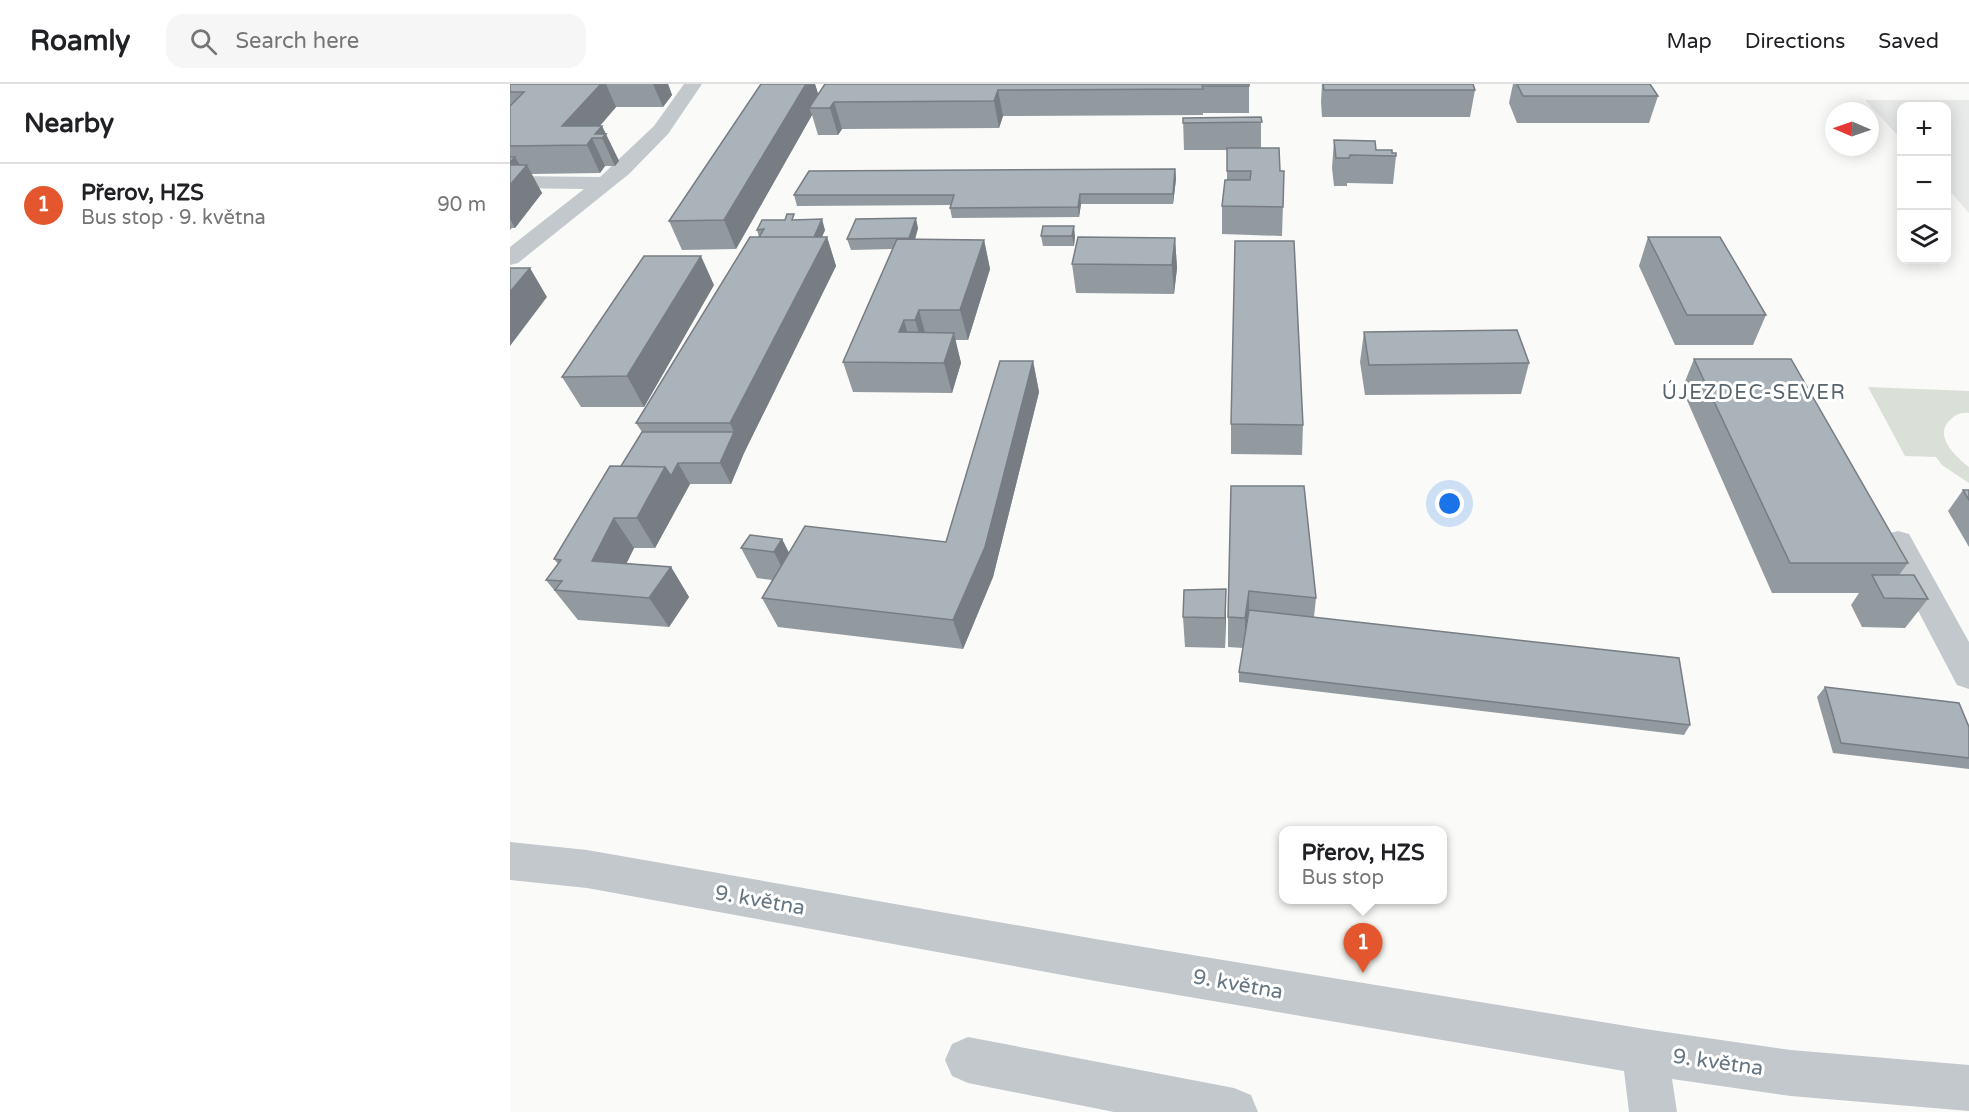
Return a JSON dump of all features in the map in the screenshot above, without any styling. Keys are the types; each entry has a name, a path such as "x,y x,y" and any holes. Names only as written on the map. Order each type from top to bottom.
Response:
{"street":[{"path":"510,258 605,183 661,130 693,84"},
{"path":"510,182 605,183"},
{"path":"1898,542 1969,675"},
{"name":"9. května","path":"510,861 588,869 1101,961 1645,1052 1791,1073 1969,1088"},
{"path":"1645,1052 1653,1112"},
{"path":"968,1060 1234,1112"}],"shaded area":[{"path":"1865,100 1969,100 1969,213 1951,193 1951,102 1897,102 1897,135 1879,115 1879,102"},
{"path":"1868,387 1969,391 1969,413 1953,417 1946,425 1944,432 1945,439 1953,452 1969,467 1969,483 1942,465 1936,457 1905,456"}],"building":[{"path":"510,84 601,84 562,126 602,126 595,134 606,134 602,138 592,138 587,145 510,146 510,106 524,92 510,92"},
{"path":"761,84 806,84 724,220 669,221"},
{"path":"825,84 1249,84 1249,86 1202,86 1203,89 998,90 994,101 834,102 830,108 809,108"},
{"path":"1323,84 1473,84 1475,90 1324,90"},
{"path":"1517,84 1650,84 1658,96 1523,96"},
{"path":"1261,117 1262,122 1183,123 1183,118"},
{"path":"1334,140 1375,141 1376,150 1392,150 1396,156 1350,155 1349,158 1336,158"},
{"path":"1227,148 1279,148 1280,171 1284,171 1283,207 1222,206 1225,180 1250,180 1251,171 1227,171"},
{"path":"510,165 527,165 510,185"},
{"path":"1175,169 1173,194 1080,194 1078,207 950,208 954,195 794,195 809,171"},
{"path":"787,214 794,214 792,220 822,219 814,237 759,237 764,229 757,230 762,220 785,220"},
{"path":"916,218 909,238 847,239 856,219"},
{"path":"1043,226 1074,226 1072,236 1041,236"},
{"path":"750,237 827,237 730,423 636,423"},
{"path":"1078,237 1175,238 1172,265 1072,264"},
{"path":"1648,237 1720,237 1766,315 1687,315"},
{"path":"897,239 984,240 960,310 919,310 915,320 904,320 899,332 954,333 944,363 843,362"},
{"path":"1235,241 1294,241 1303,425 1231,424"},
{"path":"644,256 701,256 627,376 562,377"},
{"path":"510,268 530,268 510,292"},
{"path":"1517,330 1529,363 1369,365 1364,332"},
{"path":"1694,359 1791,359 1908,563 1790,563"},
{"path":"1000,361 1033,361 985,547 953,620 762,598 805,526 946,542"},
{"path":"642,432 734,432 720,463 678,463 671,476 665,467 621,466"},
{"path":"610,466 665,467 637,518 614,518 592,561 671,567 649,598 555,590 562,581 546,580 561,560 554,559"},
{"path":"1231,486 1304,486 1316,598 1249,591 1245,618 1228,617"},
{"path":"1963,490 1969,490 1969,500"},
{"path":"750,535 782,539 774,552 741,548"},
{"path":"1872,575 1914,575 1928,599 1884,598"},
{"path":"1226,589 1225,618 1183,617 1184,590"},
{"path":"1249,610 1679,658 1690,725 1239,672"},
{"path":"1825,687 1959,703 1969,727 1969,758 1841,743"}],"place":[{"name":"Přerov, HZS","path":"1363,973"}],"district":[{"name":"ÚJEZDEC-SEVER","path":"1754,392"}]}
